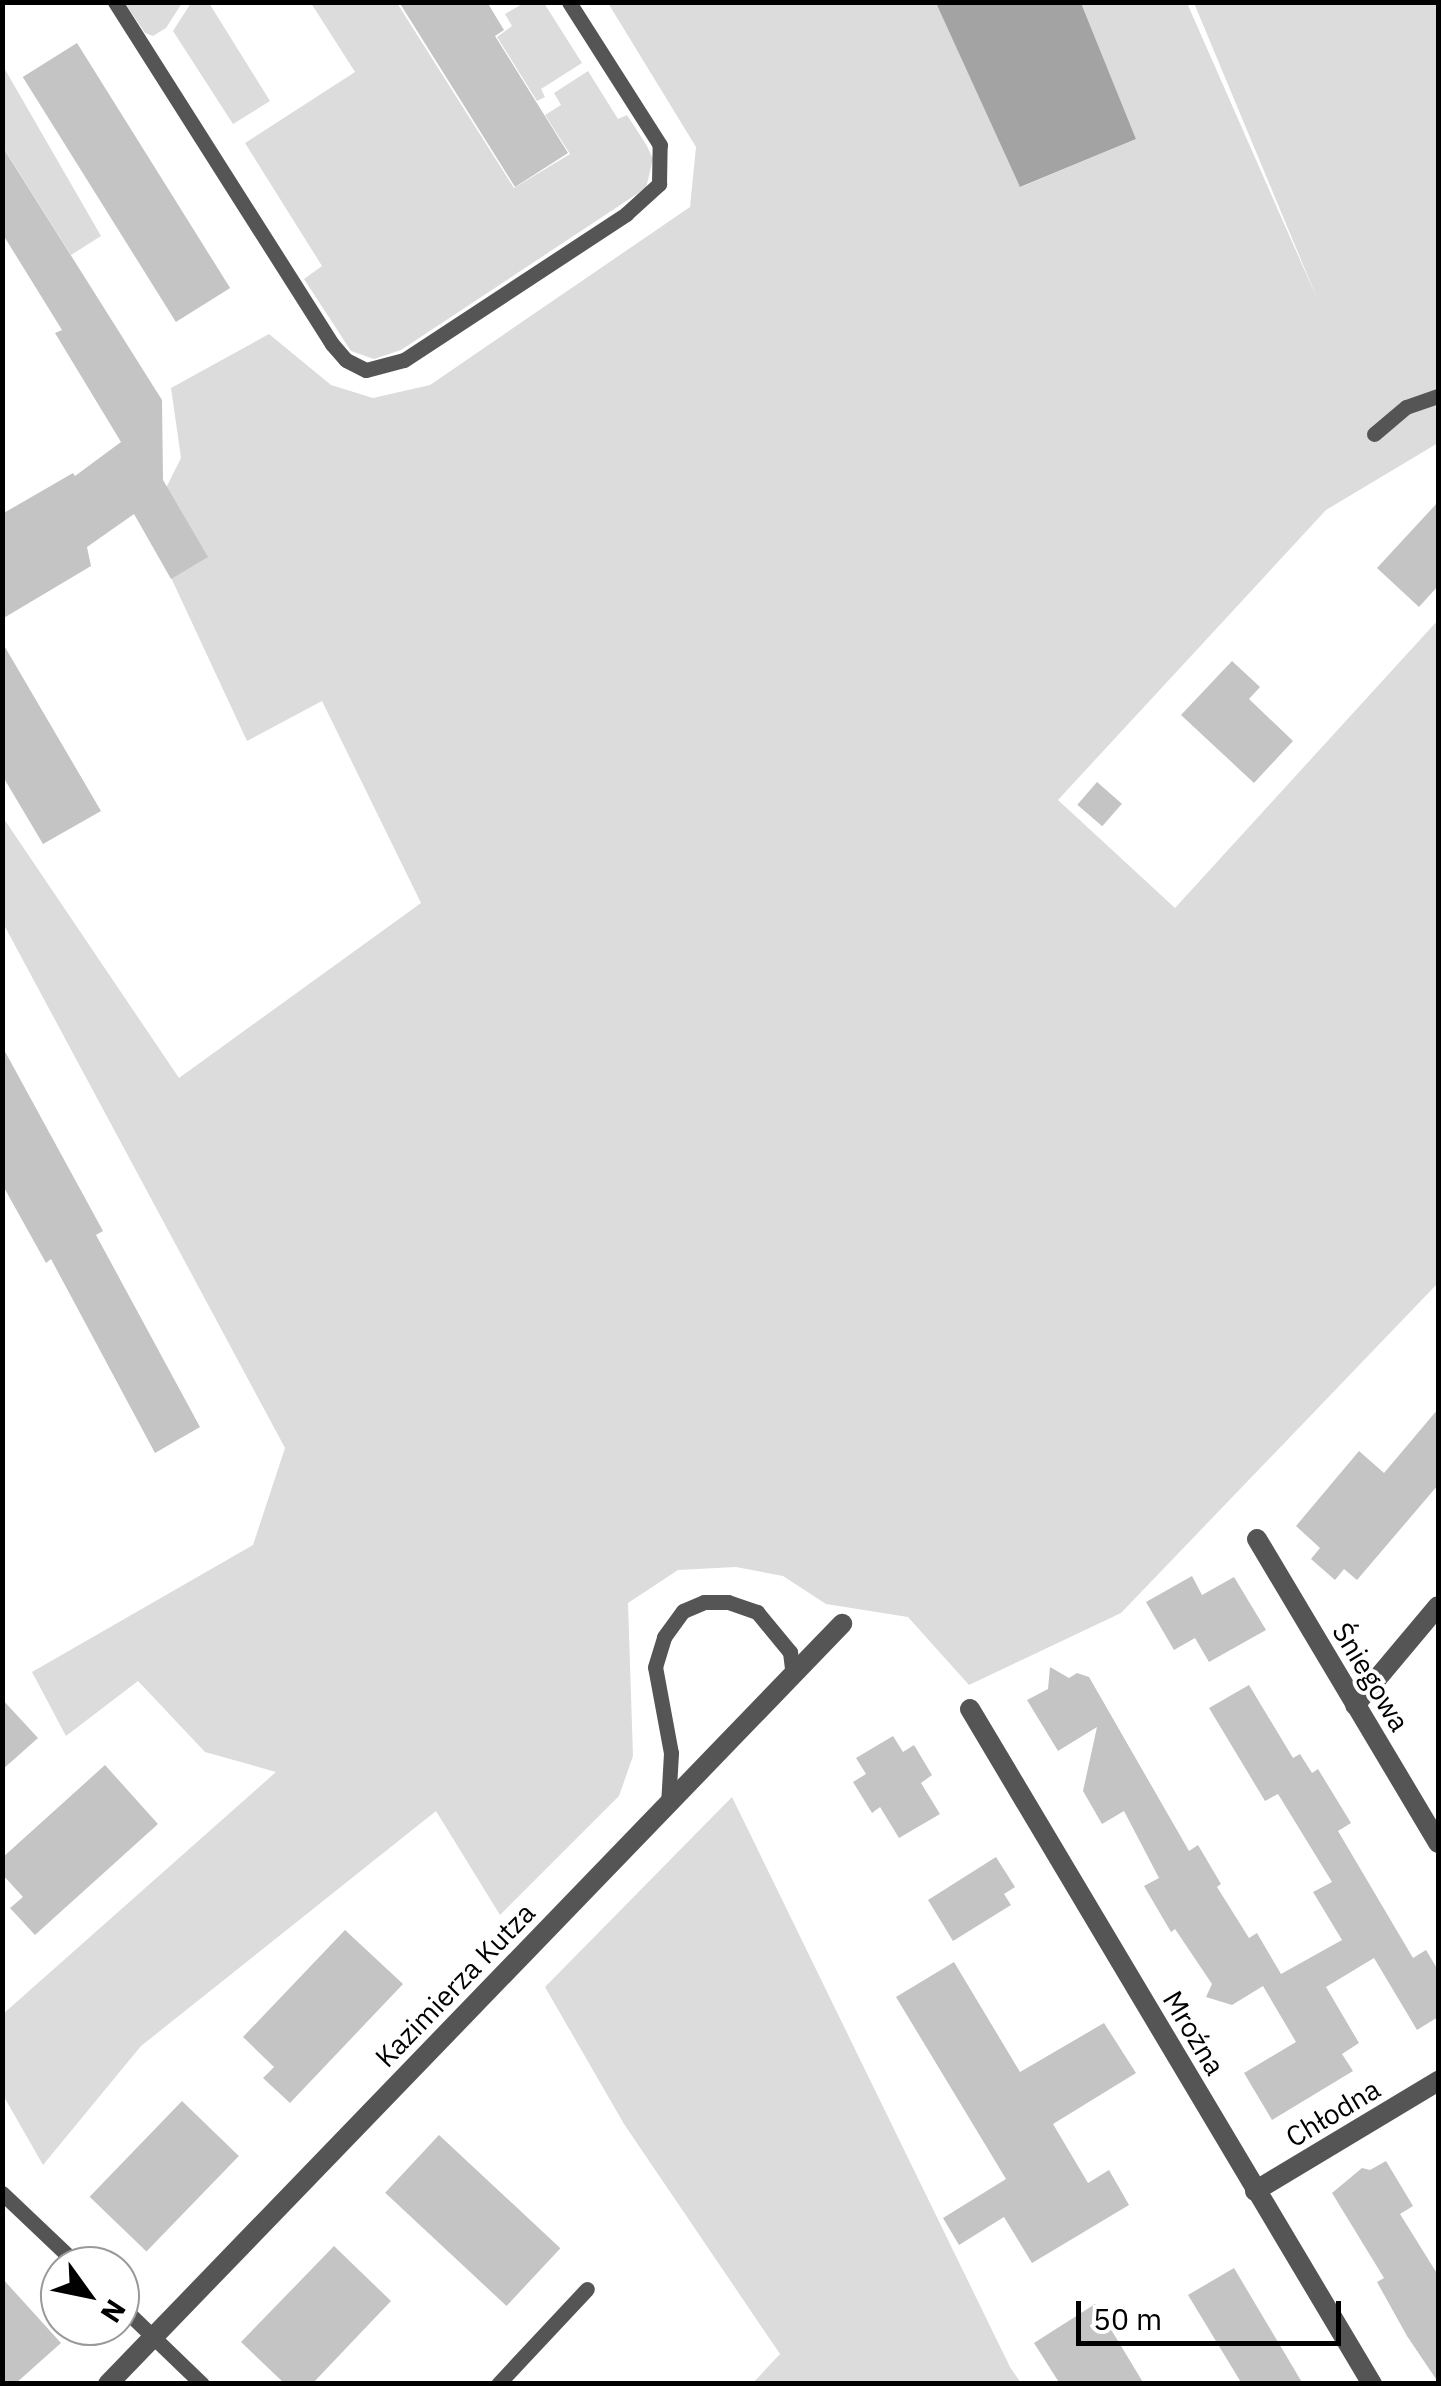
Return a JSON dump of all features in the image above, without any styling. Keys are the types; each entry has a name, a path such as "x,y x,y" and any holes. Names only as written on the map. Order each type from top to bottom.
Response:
{"street":[{"name":"Śniegowa","path":"1257,1538 1438,1843"},
{"path":"1354,1705 1438,1606"},
{"name":"Kazimierza Kutza","path":"108,2384 842,1624"},
{"name":"Mroźna","path":"970,1709 1372,2384"},
{"name":"Chłodna","path":"1255,2191 1438,2081"}],"lane":[{"path":"115,2 332,344 346,360 366,370 404,360 626,214 659,184 660,145 569,2"},
{"path":"1374,434 1406,407 1438,396"},
{"path":"668,1805 671,1754 655,1668 664,1637 683,1611 704,1602 728,1602 756,1612 790,1652 792,1675"},
{"path":"2,2192 58,2246"},
{"path":"498,2384 586,2288"},
{"path":"140,2324 202,2384"}],"shaded area":[{"path":"125,3 182,3 166,28 153,36 145,33"},
{"path":"191,3 209,3 270,101 233,124 173,31"},
{"path":"311,3 397,3 514,188 570,154 545,115 561,105 554,93 588,71 618,119 627,115 647,146 653,159 646,188 401,350 374,359 351,351 304,279 322,266 245,143 355,72"},
{"path":"524,3 544,3 582,63 541,89 545,97 537,101 497,37 512,26 505,14"},
{"path":"608,3 936,3 1021,187 1136,139 1081,3 1187,3 1319,303 1194,3 1438,3 1438,443 1326,510 1058,800 1175,908 1438,620 1438,1283 1121,1613 969,1685 908,1617 826,1604 783,1576 736,1567 678,1570 628,1603 633,1756 619,1796 500,1915 436,1811 141,2046 43,2165 3,2095 3,2014 276,1772 205,1752 138,1681 66,1736 32,1672 253,1545 285,1448 3,923 2,816 179,1078 421,903 322,701 247,741 147,526 181,458 171,388 269,334 331,385 373,398 430,385 690,207 696,147"},
{"path":"936,3 1081,3 1136,139 1020,187"},
{"path":"3,66 101,236 71,255 3,147"},
{"path":"732,1797 1021,2383 753,2383 780,2354 624,2124 545,1987"}],"building":[{"path":"399,2 487,2 504,30 495,36 568,153 515,187"},
{"path":"77,43 230,288 176,322 23,77"},
{"path":"2,146 162,400 163,480 208,557 171,579 134,514 87,547 91,566 2,619 2,514 73,473 75,476 121,442 55,333 62,330 2,233"},
{"path":"1438,502 1438,586 1419,607 1377,568"},
{"path":"2,642 101,811 43,844 2,775"},
{"path":"1232,661 1260,687 1249,699 1293,741 1254,783 1181,715"},
{"path":"1097,782 1122,804 1102,826 1077,805"},
{"path":"2,1046 103,1231 96,1235 200,1427 155,1453 51,1259 46,1263 2,1184"},
{"path":"1438,1409 1438,1485 1357,1580 1344,1569 1335,1580 1311,1559 1320,1548 1296,1526 1359,1451 1384,1473"},
{"path":"1192,1576 1202,1595 1234,1577 1266,1630 1209,1662 1195,1638 1174,1650 1146,1602"},
{"path":"1050,1667 1069,1678 1077,1673 1089,1677 1189,1851 1198,1845 1221,1884 1217,1887 1249,1938 1257,1933 1281,1974 1342,1940 1313,1892 1332,1882 1278,1794 1265,1801 1209,1708 1249,1685 1293,1758 1300,1754 1312,1773 1318,1769 1351,1823 1338,1831 1413,1958 1426,1950 1438,1970 1438,2017 1417,2030 1374,1958 1326,1987 1359,2043 1342,2054 1353,2071 1272,2120 1244,2073 1296,2042 1263,1986 1232,2005 1206,1997 1212,1984 1175,1929 1171,1932 1144,1886 1159,1878 1124,1811 1102,1824 1083,1791 1097,1727 1058,1751 1027,1700 1048,1689"},
{"path":"2,1699 38,1738 2,1770"},
{"path":"893,1736 903,1752 914,1745 932,1775 921,1783 940,1814 899,1838 880,1807 872,1813 853,1782 866,1774 856,1758"},
{"path":"105,1765 158,1824 35,1935 10,1908 23,1897 2,1874 2,1858"},
{"path":"996,1857 1015,1887 1004,1894 1011,1905 953,1941 928,1900"},
{"path":"345,1930 403,1984 290,2103 263,2078 274,2067 243,2037"},
{"path":"954,1962 1020,2072 1104,2023 1136,2073 1053,2124 1088,2183 1109,2170 1129,2205 1032,2263 1004,2217 959,2245 943,2218 1006,2179 896,1997"},
{"path":"182,2101 239,2156 146,2252 90,2197"},
{"path":"439,2135 560,2248 507,2306 385,2193"},
{"path":"1386,2161 1413,2206 1400,2214 1438,2275 1438,2382 1407,2336 1377,2282 1384,2278 1332,2193 1362,2168 1370,2170"},
{"path":"334,2246 391,2301 312,2384 285,2384 241,2342"},
{"path":"1234,2268 1303,2384 1242,2384 1188,2295"},
{"path":"2,2278 40,2320 40,2346 58,2346 15,2384 2,2384"},
{"path":"1095,2304 1144,2384 1060,2384 1034,2343"}]}
